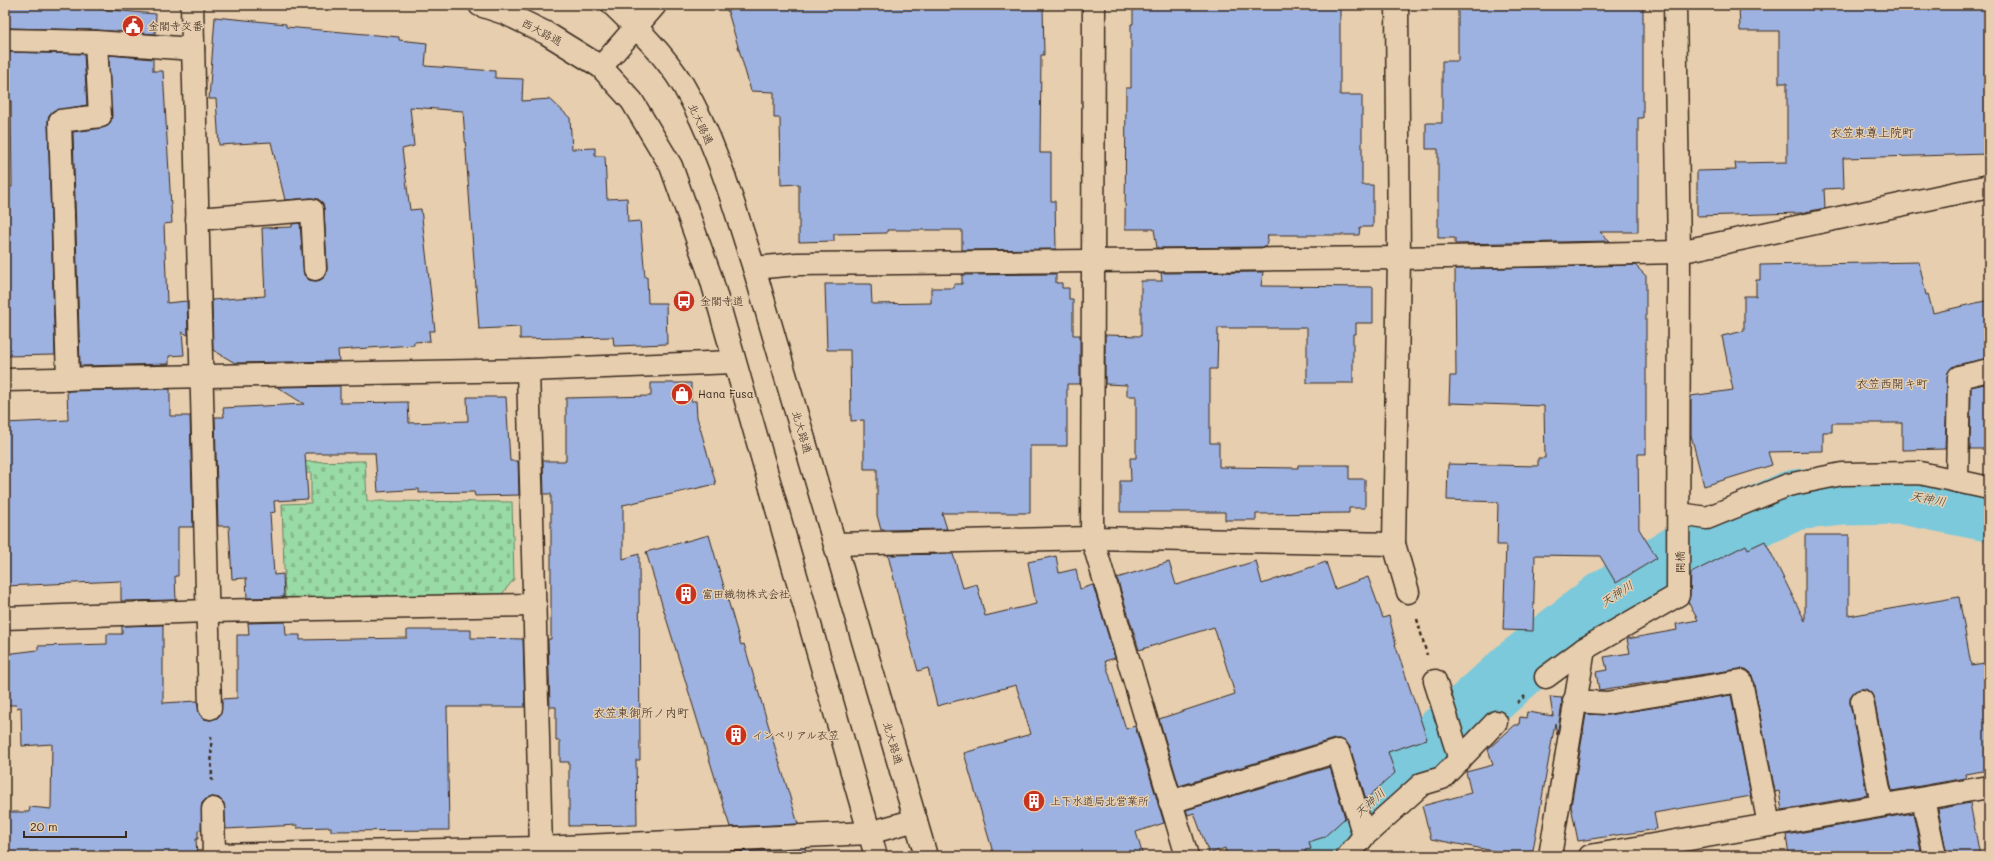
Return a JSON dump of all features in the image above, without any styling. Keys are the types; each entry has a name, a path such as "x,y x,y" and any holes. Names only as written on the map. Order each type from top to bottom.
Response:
{"street":[{"path":"192,5 210,708"},
{"name":"西大路通","path":"480,5 507,14 546,33 601,67"},
{"path":"613,5 636,27"},
{"path":"655,5 601,67 632,101 672,166 711,278 876,856"},
{"path":"1094,5 1092,538 1187,856"},
{"path":"1397,5 1399,258 1394,544 1408,592"},
{"name":"開橋","path":"1584,649 1678,595 1680,582 1680,252 1676,5"},
{"name":"北大路通","path":"636,27 660,53 682,84 722,172 754,268 926,856"},
{"path":"5,40 96,42 193,49"},
{"path":"68,379 60,121 100,116 96,42"},
{"path":"754,268 797,264 1399,258 1680,252 1989,186"},
{"path":"197,219 312,210 315,269"},
{"path":"5,380 528,370 734,362"},
{"path":"528,370 541,848"},
{"path":"1957,481 1959,377 1989,370"},
{"path":"1680,514 1707,518 1788,485 1842,474 1920,473 1989,488"},
{"path":"835,544 1092,538 1394,544"},
{"path":"5,618 208,611 535,605"},
{"path":"1546,677 1584,649"},
{"path":"1550,856 1574,701 1584,649"},
{"path":"1435,681 1458,755"},
{"path":"1574,701 1606,704 1741,681 1769,825"},
{"path":"1862,701 1882,806"},
{"path":"1348,856 1362,830 1422,784 1442,778 1458,755 1496,722"},
{"path":"1170,802 1338,751 1362,830"},
{"path":"1590,856 1664,850 1769,825 1989,787"},
{"path":"1923,798 1935,856"},
{"path":"213,809 214,856 541,848 869,833 916,820"}],"path":[{"path":"1408,592 1435,681"},
{"path":"1496,722 1546,677"},
{"path":"210,708 213,809"}],"green space":[{"path":"365,461 367,501 512,502 514,579 502,594 285,599 282,504 311,503 311,473 299,473 298,462"}],"building":[{"path":"5,5 76,5 88,6 88,8 156,14 155,34 96,30 5,28"},
{"path":"726,5 1043,5 1044,55 1041,55 1040,153 1051,153 1051,201 1055,201 1056,249 962,250 962,230 887,230 887,233 834,234 834,241 799,242 799,184 781,185 780,118 774,118 774,92 751,91"},
{"path":"1133,5 1340,5 1340,95 1362,95 1362,185 1373,185 1373,227 1360,227 1359,235 1268,235 1266,247 1157,248 1154,229 1125,229 1126,88 1131,88 1131,24 1133,24"},
{"path":"1458,5 1643,5 1643,118 1638,118 1638,232 1600,232 1610,241 1455,244 1455,238 1438,238 1438,149 1426,149 1426,123 1442,123 1442,61 1458,61"},
{"path":"1739,5 1989,5 1989,154 1843,158 1844,188 1824,189 1825,208 1800,213 1697,216 1697,171 1736,170 1735,163 1787,162 1787,83 1779,83 1779,31 1740,31"},
{"path":"215,17 286,24 286,27 399,37 399,40 427,43 425,66 495,71 495,78 523,79 522,101 550,99 570,118 572,149 595,148 595,156 605,156 607,199 627,198 628,222 640,221 645,277 647,277 648,303 666,303 667,344 614,346 613,337 520,339 520,327 479,329 463,111 410,107 414,146 402,149 410,210 421,209 435,331 429,331 430,341 414,342 414,345 338,350 339,361 235,363 213,350 212,300 265,296 262,228 292,227 292,224 300,223 304,275 309,280 316,281 322,279 326,275 327,268 323,203 318,199 311,198 285,200 271,142 219,145 216,99 209,99"},
{"path":"5,52 84,54 87,105 53,111 49,115 48,121 55,355 5,356 5,187 12,187 11,101 5,102"},
{"path":"109,55 153,59 153,71 163,71 172,223 164,224 167,303 187,301 188,335 182,332 184,355 169,356 169,364 80,366 73,132 102,128 108,126 111,121"},
{"path":"1919,262 1926,295 1928,294 1933,313 1989,300 1989,358 1956,365 1948,372 1945,449 1902,450 1902,423 1832,423 1832,432 1823,432 1823,451 1768,452 1772,465 1704,486 1691,435 1691,396 1733,390 1722,336 1744,331 1744,296 1756,296 1756,280 1760,280 1760,265"},
{"path":"1635,265 1646,276 1646,454 1638,454 1639,529 1657,558 1616,583 1600,556 1535,555 1533,631 1503,630 1506,545 1497,545 1498,502 1447,500 1448,464 1538,466 1538,458 1545,458 1544,406 1449,403 1450,376 1456,376 1455,269"},
{"path":"1263,272 1261,286 1373,287 1373,323 1356,323 1356,334 1353,334 1353,383 1307,383 1307,328 1218,328 1217,369 1210,369 1210,443 1219,443 1219,467 1298,468 1298,465 1349,465 1349,479 1365,479 1365,508 1349,508 1349,513 1256,514 1256,520 1225,520 1225,512 1120,512 1120,481 1131,481 1130,458 1136,458 1136,396 1127,396 1127,385 1105,384 1105,335 1141,336 1141,281 1162,281 1161,273"},
{"path":"1056,274 1056,283 1062,283 1062,288 1069,288 1069,299 1073,299 1073,335 1080,335 1080,384 1067,384 1067,446 1030,446 1030,513 942,513 947,529 881,530 877,515 877,469 864,469 864,420 851,421 850,350 827,350 825,284 871,284 872,304 931,303 931,288 954,288 954,284 962,284 962,275"},
{"path":"651,383 691,383 691,401 696,401 697,417 716,484 623,505 623,559 639,554 640,760 636,760 637,825 569,826 569,762 560,762 560,741 556,741 556,707 550,707 548,639 551,639 551,494 544,494 543,461 566,461 566,398 651,396"},
{"path":"1989,383 1989,449 1970,449 1971,387"},
{"path":"340,386 340,403 408,402 409,423 468,421 467,397 506,397 510,461 518,461 519,495 475,496 474,492 419,493 419,489 378,492 375,453 305,453 308,499 274,501 275,512 270,513 274,575 283,574 284,597 247,598 246,578 232,579 229,526 218,526 215,417 224,417 223,408 304,404 277,387"},
{"path":"170,389 170,416 190,416 193,527 178,527 178,576 175,576 176,600 121,601 121,581 5,586 5,539 7,538 5,495 5,423 68,420 67,391"},
{"path":"709,535 741,645 744,644 798,824 730,827 646,552"},
{"path":"1805,535 1849,535 1849,616 1959,597 1971,665 1985,663 1989,686 1989,770 1965,774 1966,778 1892,791 1874,699 1871,693 1866,689 1860,689 1854,692 1850,697 1850,703 1867,795 1782,810 1779,791 1775,792 1753,679 1751,673 1746,669 1599,690 1596,672 1607,670 1604,657 1630,653 1627,639 1677,630 1676,624 1698,620 1688,602 1690,595 1691,573 1746,545 1748,549 1765,541 1805,621"},
{"path":"953,554 963,588 977,584 985,616 1036,604 1028,562 1056,556 1059,573 1076,569 1080,589 1093,585 1115,658 1105,661 1126,729 1135,726 1164,823 1136,832 1143,856 994,856 964,753 1031,734 1016,685 937,706 928,668 918,671 888,555"},
{"path":"1256,561 1262,584 1326,562 1335,589 1368,577 1383,618 1389,616 1395,644 1427,739 1388,752 1395,773 1366,799 1350,747 1346,742 1340,739 1334,739 1179,786 1159,719 1235,694 1214,627 1139,650 1117,578 1169,562 1176,585"},
{"path":"285,622 286,635 300,635 300,640 407,638 407,630 471,630 471,638 523,639 525,707 447,707 449,830 331,831 331,827 297,828 297,825 226,829 224,803 219,798 212,797 206,799 202,803 201,830 198,831 198,839 196,839 197,856 5,856 5,812 29,812 30,807 51,809 52,744 22,746 21,707 17,708 16,705 5,705 5,654 38,650 38,646 107,644 107,634 122,634 122,626 163,625 163,703 197,701 200,715 204,719 211,720 217,718 221,714 222,699 237,698 237,635 249,635 248,623"},
{"path":"1731,695 1751,796 1654,813 1657,829 1578,841 1571,806 1586,714 1608,715"},
{"path":"1550,697 1562,698 1562,704 1557,735 1555,723 1532,856 1520,856 1431,839 1422,806 1471,793 1466,772 1493,765 1488,749 1515,725 1519,725 1520,717 1526,718 1527,712 1553,716"},
{"path":"1330,767 1345,818 1324,837 1309,842 1311,849 1305,850 1307,856 1227,856 1225,848 1209,854 1194,813 1188,815 1186,810"},
{"path":"1970,803 1980,856 1947,856 1938,809"},
{"path":"1913,813 1922,856 1789,856 1786,835"},
{"path":"805,848 807,856 739,856 737,852"}],"waterway":[{"name":"天神川","path":"1319,856 1345,825 1520,667 1605,601 1698,544 1794,500 1844,495 1904,494 1989,511"}],"place":[{"name":"金閣寺交番","path":"133,26"},
{"name":"金閣寺道","path":"684,301"},
{"name":"Hana Fusa","path":"682,394"},
{"name":"富田織物株式会社","path":"686,594"},
{"name":"インペリアル衣笠","path":"736,735"},
{"name":"上下水道局北営業所","path":"1034,801"}],"district":[{"name":"衣笠東尊上院町","path":"1872,133"},
{"name":"衣笠西開キ町","path":"1892,384"},
{"name":"衣笠東御所ノ内町","path":"641,713"}]}
